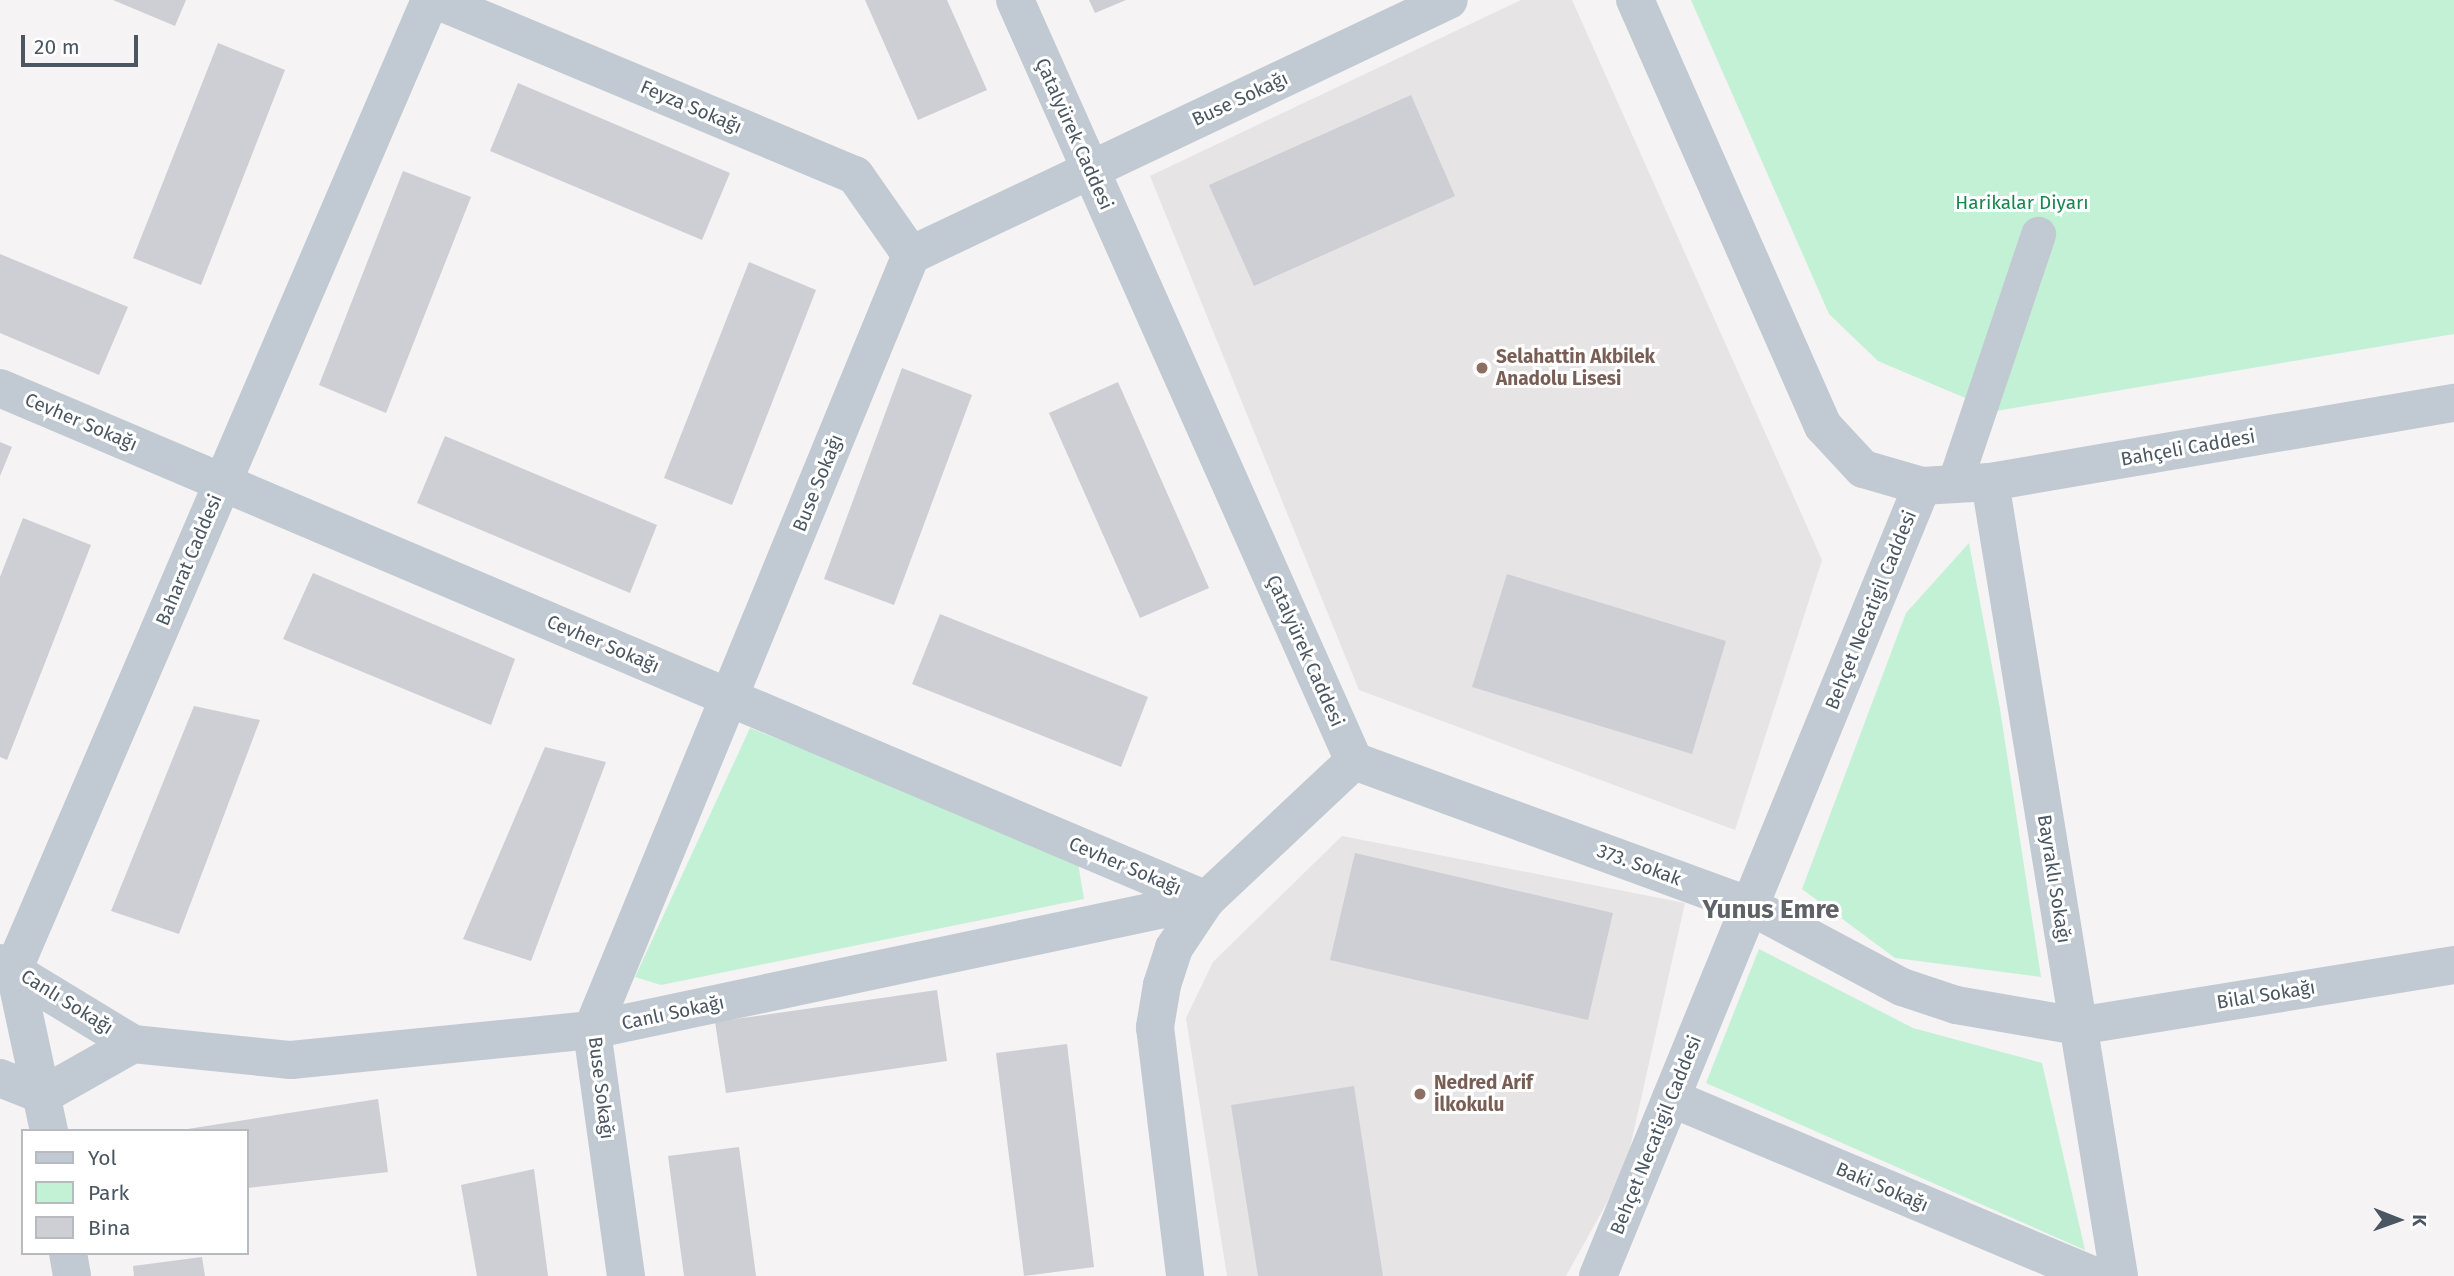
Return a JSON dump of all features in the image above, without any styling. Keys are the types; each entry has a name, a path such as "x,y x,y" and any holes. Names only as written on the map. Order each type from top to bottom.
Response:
{"street":[{"name":"Baharat Caddesi","path":"7,966 222,482 430,0"},
{"name":"Feyza Sokağı","path":"436,0 855,175 911,255"},
{"name":"Çatalyürek Caddesi","path":"1014,0 1354,761"},
{"name":"Buse Sokağı","path":"626,1276 592,1030 911,255 1449,0"},
{"name":"Behçet Necatigil Caddesi","path":"1598,1276 1749,906 1956,484 1863,469 1823,426 1635,0"},
{"path":"1956,484 2038,234"},
{"name":"Cevher Sokağı","path":"0,388 1206,900"},
{"name":"Bahçeli Caddesi","path":"1956,484 2454,403"},
{"name":"Bayraklı Sokağı","path":"1956,484 2078,1026 2119,1276"},
{"path":"1185,1276 1155,1027 1161,985 1174,948 1206,900 1354,761"},
{"name":"373. Sokak","path":"1354,761 1749,906 1925,997 2078,1026"},
{"name":"Canlı Sokağı","path":"7,966 133,1044 291,1060 592,1030 1206,900"},
{"name":"Bilal Sokağı","path":"2078,1026 2454,965"},
{"path":"7,966 46,1113"},
{"name":"Canlı Sokağı","path":"46,1113 133,1044"},
{"path":"0,1078 46,1113"},
{"name":"Baki Sokağı","path":"1671,1098 2094,1276"},
{"path":"68,1255 72,1276"}],"shaded area":[{"name":"Selahattin Akbilek Anadolu Lisesi","path":"1521,0 1572,0 1822,560 1735,830 1359,690 1150,176"},
{"name":"Nedred Arif İlkokulu","path":"1342,836 1685,903 1625,1170 1566,1276 1227,1276 1186,1018 1213,962"}],"green space":[{"name":"Harikalar Diyarı","path":"1691,0 2454,0 2454,334 1996,411 1878,361 1829,314"},
{"path":"1969,543 2000,709 2041,977 1895,958 1802,889 1906,613"},
{"path":"750,728 1077,857 1084,899 661,985 635,977"},
{"path":"1759,949 1913,1028 2042,1063 2085,1250 1706,1083"}],"building":[{"path":"113,0 186,0 175,26"},
{"path":"865,0 947,0 987,90 918,120"},
{"path":"1089,0 1126,0 1095,13"},
{"path":"218,43 285,70 201,285 133,258"},
{"path":"518,83 730,173 702,240 490,151"},
{"path":"1411,95 1455,196 1254,286 1209,185"},
{"path":"403,171 471,197 386,413 319,385"},
{"path":"0,254 128,307 99,375 0,333"},
{"path":"749,262 816,290 732,505 664,478"},
{"path":"902,368 972,395 894,605 824,579"},
{"path":"1118,382 1209,588 1140,618 1049,413"},
{"path":"445,436 657,525 630,593 417,503"},
{"path":"0,442 12,447 0,476"},
{"path":"23,518 91,545 7,760 0,757 0,577"},
{"path":"313,573 515,659 491,725 283,639"},
{"path":"1507,574 1726,641 1692,754 1472,687"},
{"path":"940,614 1148,697 1121,767 912,684"},
{"path":"194,706 260,720 179,934 111,911"},
{"path":"545,747 606,762 531,961 463,939"},
{"path":"1355,853 1613,913 1588,1020 1330,960"},
{"path":"937,990 947,1061 726,1093 715,1022"},
{"path":"1067,1044 1094,1267 1024,1276 996,1053"},
{"path":"1354,1086 1383,1276 1258,1276 1231,1105"},
{"path":"378,1099 388,1172 248,1188 248,1129 188,1129"},
{"path":"739,1147 756,1276 684,1276 668,1156"},
{"path":"534,1169 548,1276 477,1276 461,1185"},
{"path":"202,1257 205,1276 134,1276 133,1266"}],"place":[{"name":"Selahattin Akbilek Anadolu Lisesi","path":"1482,368"},
{"name":"Nedred Arif İlkokulu","path":"1420,1094"}],"district":[{"name":"Yunus Emre","path":"1771,910"}]}
